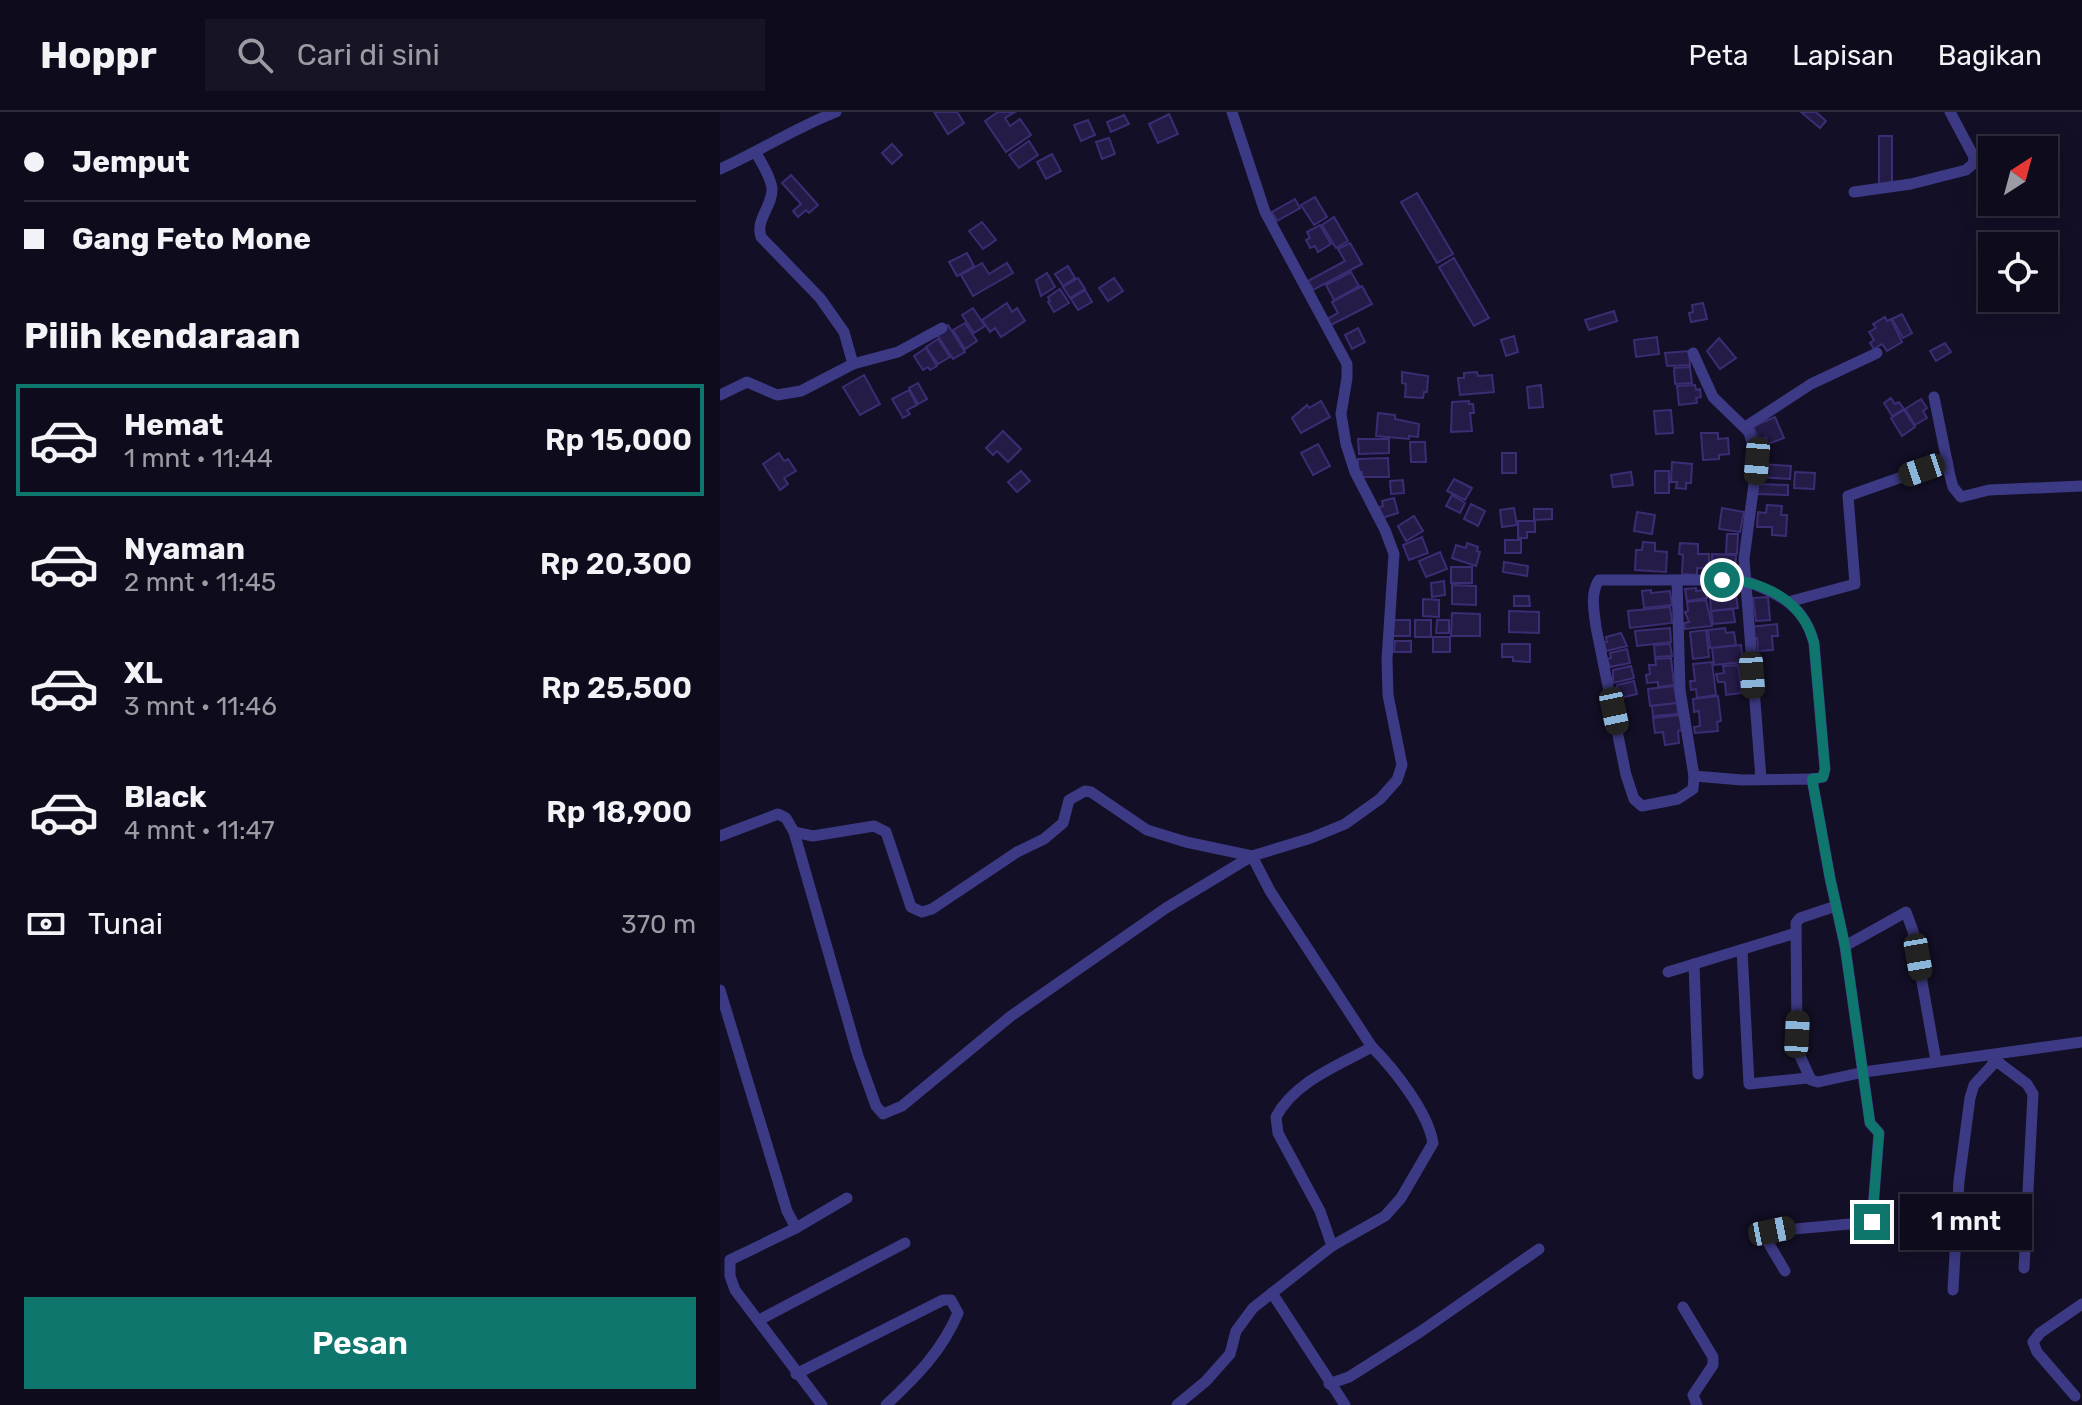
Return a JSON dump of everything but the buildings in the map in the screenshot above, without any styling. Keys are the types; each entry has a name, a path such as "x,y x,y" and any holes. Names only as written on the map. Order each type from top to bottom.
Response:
{"street":[{"path":"720,169 836,112"},
{"path":"722,832 778,814 786,818 794,832 858,1056 876,1106 883,1114 902,1106 1011,1016 1166,908 1252,856 1345,824 1380,799 1397,780 1402,765 1388,695 1387,659 1394,554 1355,472 1346,444 1341,414 1347,364 1265,212 1232,112"},
{"path":"1854,192 1911,184 1966,170 1973,164 1974,157 1950,112"},
{"path":"756,153 772,188 759,226 761,237 820,298 844,332 853,364"},
{"path":"720,395 747,382 777,395 801,391 853,364 898,352 942,328"},
{"path":"1693,353 1713,397 1745,427 1757,461 1744,580 1761,779"},
{"path":"1745,427 1811,384 1877,353"},
{"path":"1934,397 1953,487 1961,497 1989,490 2082,486"},
{"path":"1788,602 1855,584 1848,496 1947,461"},
{"path":"1677,580 1680,690 1694,776 1693,789 1678,799 1642,806 1634,799 1626,775 1593,605 1595,587 1603,578 1744,580 1767,588 1788,602 1810,625 1814,643 1825,769 1823,777 1812,779 1694,776"},
{"path":"1785,1271 1766,1239 1772,1231 1872,1228 1879,1133 1870,1123 1845,946 1812,779"},
{"path":"794,832 813,836 874,826 880,828 886,832 911,907 922,912 932,909 1017,852 1044,839 1063,823 1069,800 1085,791 1147,830 1252,856"},
{"path":"1177,1405 1214,1373 1230,1354 1239,1327 1253,1308 1332,1246 1376,1223 1393,1209 1433,1143 1427,1125 1407,1090 1388,1062 1372,1047 1270,891 1252,856"},
{"path":"1808,1078 1800,1056 1797,1034 1796,923 1800,918 1836,906"},
{"path":"1845,946 1906,912 1913,931 1936,1061"},
{"path":"1668,972 1796,933"},
{"path":"1742,950 1749,1084 1808,1078 1818,1082 1936,1061 1991,1057 2082,1042"},
{"path":"1694,964 1698,1074"},
{"path":"720,990 787,1211 796,1228"},
{"path":"1332,1246 1320,1211 1278,1133 1276,1117 1294,1094 1312,1080 1372,1047"},
{"path":"1991,1057 2027,1084 2033,1094 2024,1268"},
{"path":"1953,1290 1959,1181 1970,1098 1991,1057"},
{"path":"822,1405 735,1290 725,1261 796,1228 847,1198"},
{"path":"759,1320 905,1243"},
{"path":"1329,1384 1349,1377 1420,1332 1539,1249"},
{"path":"1272,1293 1345,1405"},
{"path":"796,1374 943,1300 951,1300 958,1313 949,1334 920,1373 886,1405"},
{"path":"2075,1396 2037,1352 2033,1342 2040,1333 2082,1304"},
{"path":"1683,1307 1713,1357 1713,1365 1693,1395 1697,1405"}],"route":[{"path":"1722,580 1744,580 1767,588 1795,608 1810,625 1825,769 1822,779 1812,779 1845,946 1870,1123 1879,1133 1872,1222"}]}
